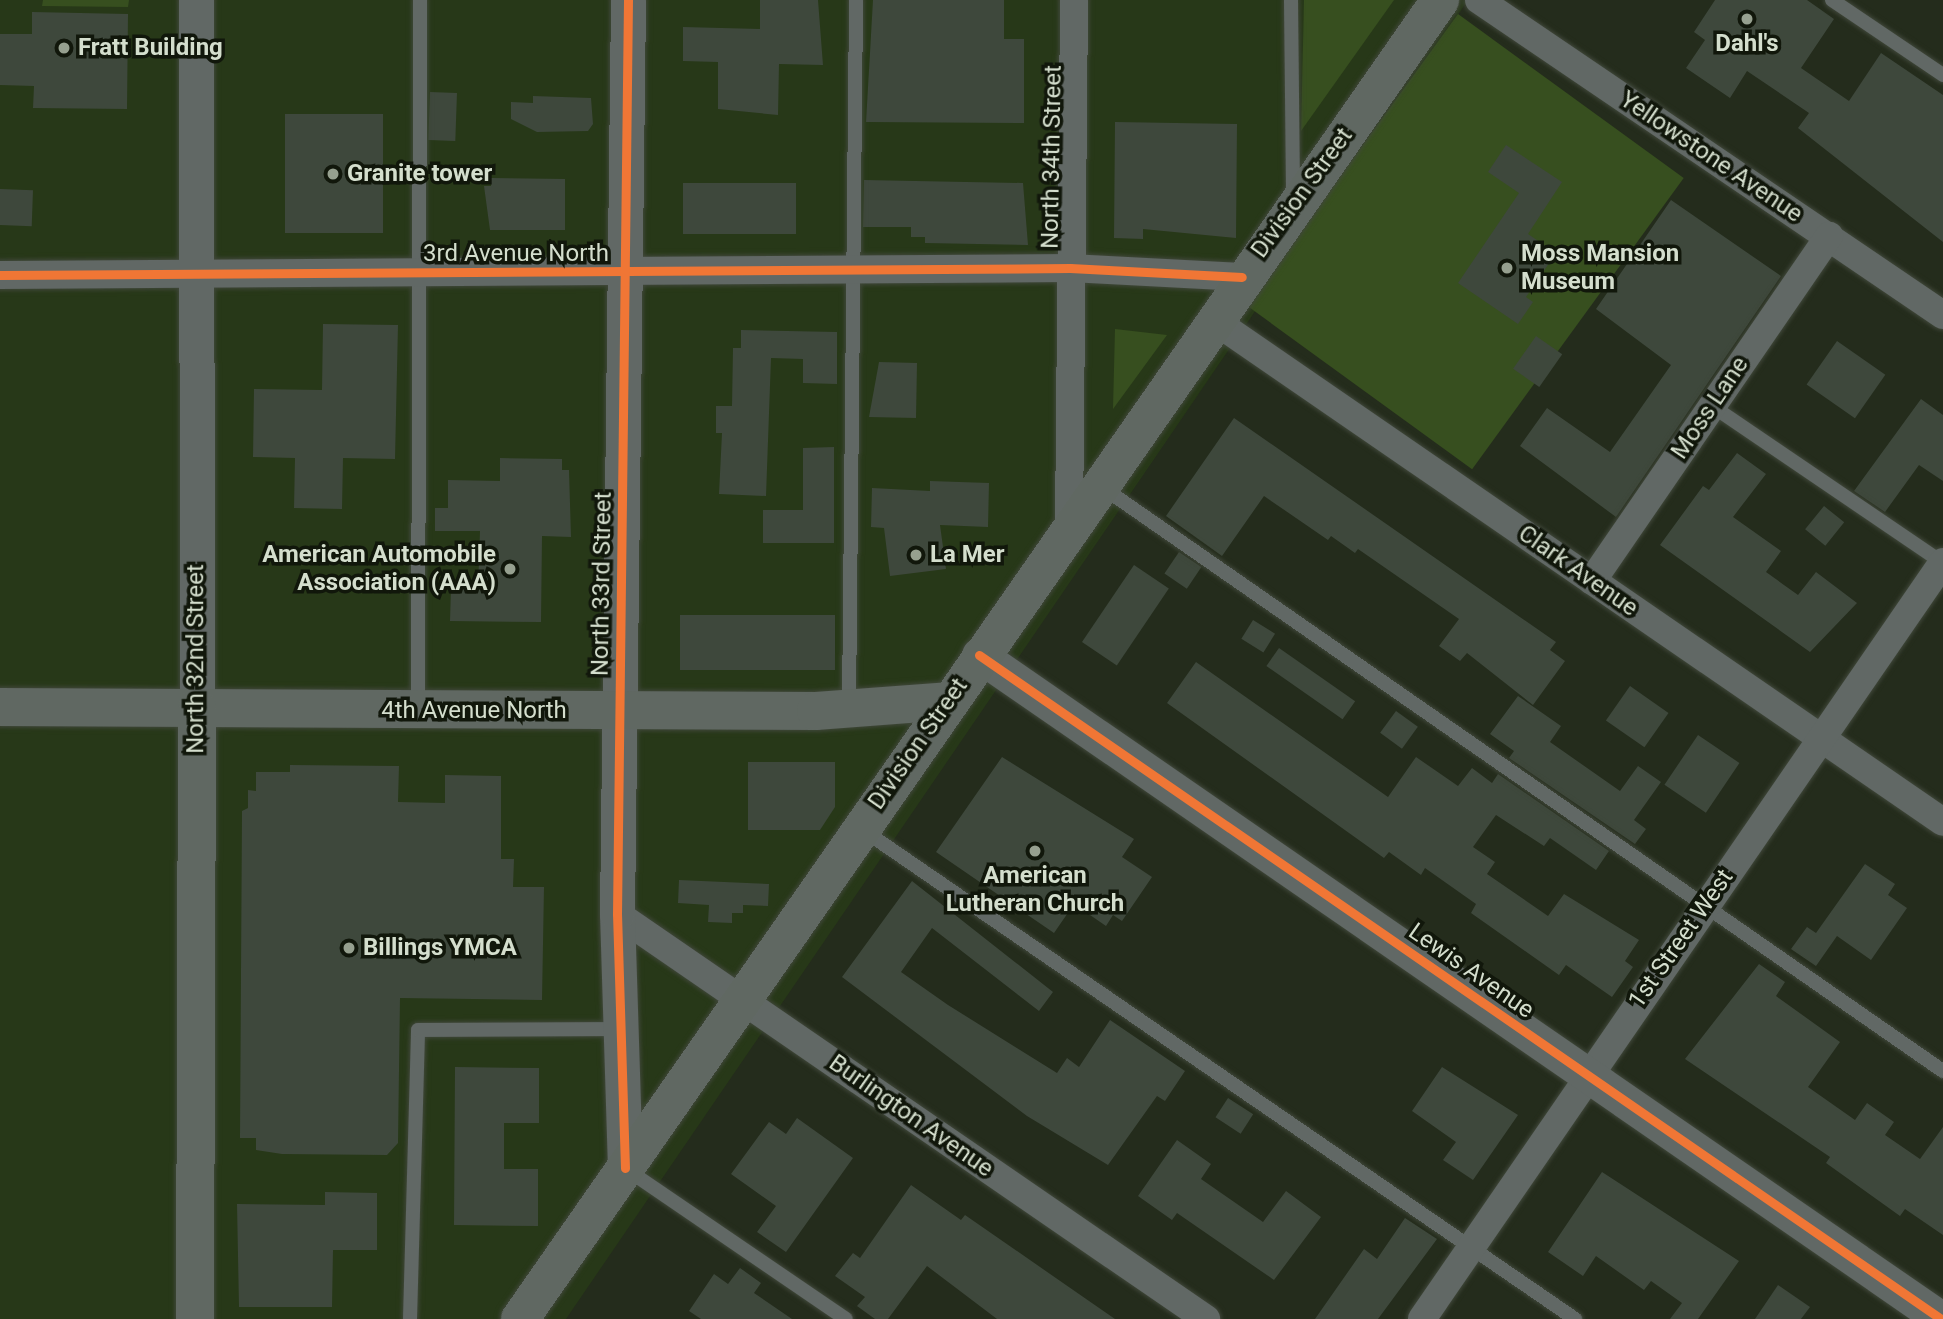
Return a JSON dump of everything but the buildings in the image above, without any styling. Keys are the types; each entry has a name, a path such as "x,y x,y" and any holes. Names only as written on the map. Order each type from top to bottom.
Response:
{"main road":[{"name":"Division Street","path":"520,1319 1212,319 1440,0"},
{"name":"4th Avenue North","path":"0,707 418,712 618,711 849,709 948,701"},
{"name":"North 32nd Street","path":"195,1319 197,708"}],"street":[{"name":"North 32nd Street","path":"196,0 197,708"},
{"name":"North 33rd Street","path":"625,1168 617,914 618,711 628,272 628,0"},
{"name":"North 34th Street","path":"1069,525 1074,0"},
{"name":"Yellowstone Avenue","path":"1479,0 1943,315"},
{"name":"Moss Lane","path":"1592,581 1829,236"},
{"name":"3rd Avenue North","path":"0,275 1070,268 1242,277"},
{"name":"Clark Avenue","path":"1212,319 1943,822"},
{"name":"1st Street West","path":"1422,1319 1587,1075 1943,562"},
{"name":"Lewis Avenue","path":"979,656 1941,1319"},
{"name":"Burlington Avenue","path":"617,914 1206,1319"}],"lane":[{"path":"418,712 420,0"},
{"path":"849,709 856,0"},
{"path":"1291,0 1293,205"},
{"path":"1832,0 1943,75"},
{"path":"1712,406 1943,562"},
{"path":"1098,485 1943,1071"},
{"path":"860,828 1575,1319"},
{"path":"410,1319 418,1030 621,1029"},
{"path":"625,1168 846,1319"}],"shaded area":[{"path":"0,0 1468,0 566,1319 0,1319"},
{"path":"43,0 129,0 128,7 42,6"},
{"path":"1304,0 1394,0 1301,131"},
{"path":"1458,14 1684,178 1472,469 1246,305"},
{"path":"1115,329 1167,335 1113,409"}],"cycle path":[{"path":"625,1168 617,914 628,0"},
{"path":"0,275 1070,268 1242,277"},
{"path":"979,655 1941,1319"}],"place":[{"name":"Dahl's","path":"1747,19"},
{"name":"Fratt Building","path":"64,48"},
{"name":"Granite tower","path":"333,174"},
{"name":"Moss Mansion Museum","path":"1507,268"},
{"name":"La Mer","path":"916,555"},
{"name":"American Automobile Association (AAA)","path":"510,569"},
{"name":"American Lutheran Church","path":"1035,851"},
{"name":"Billings YMCA","path":"349,948"}]}
